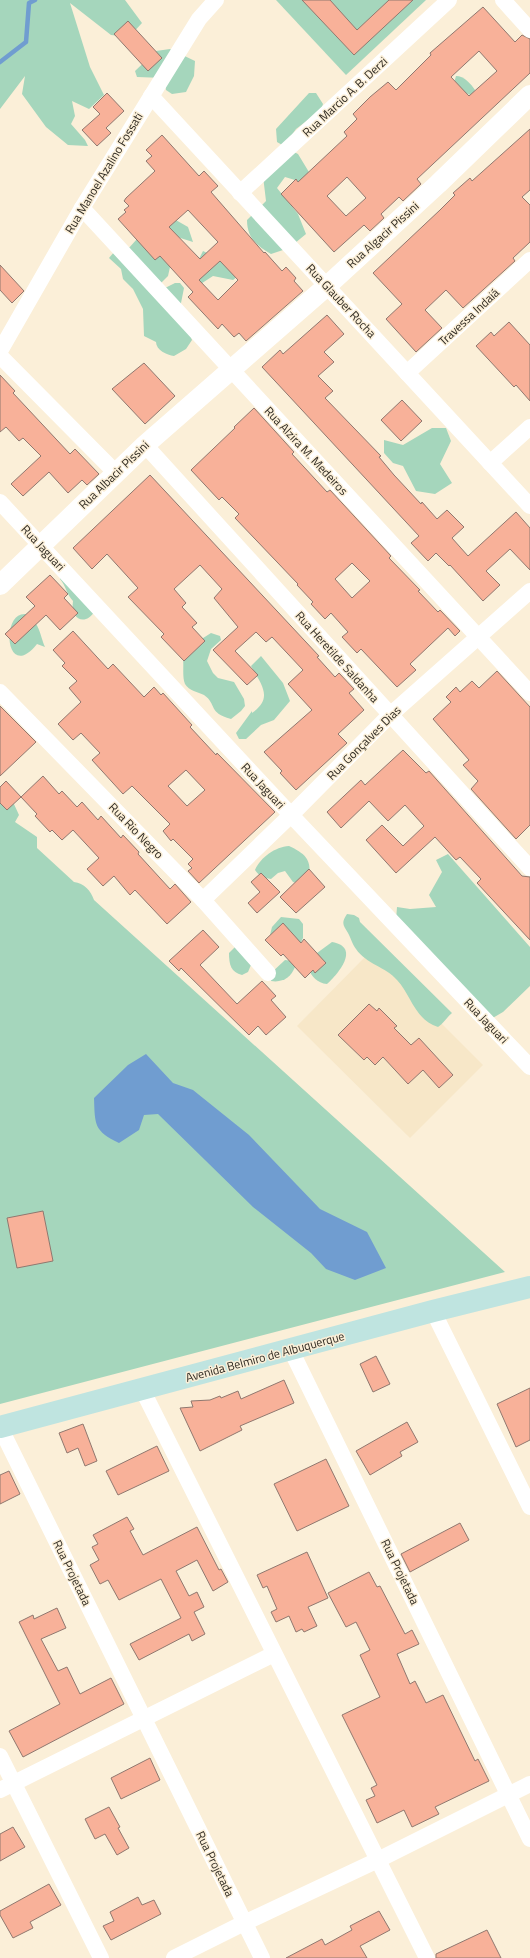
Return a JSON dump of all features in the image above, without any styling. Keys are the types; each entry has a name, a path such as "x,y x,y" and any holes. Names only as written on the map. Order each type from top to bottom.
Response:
{"main road":[{"name":"Avenida Belmiro de Albuquerque","path":"0,1427 433,1311 530,1287"}],"street":[{"name":"Rua Manoel Azalino Fossati","path":"0,351 82,208 199,19 216,0"},
{"name":"Rua Marcio A. B. Derzi","path":"240,193 449,0"},
{"path":"503,0 530,30"},
{"name":"Rua Algacir Pissini","path":"230,369 327,286 438,184 530,95"},
{"name":"Rua Glauber Rocha","path":"151,96 530,506"},
{"name":"Rua Alzira M. Medeiros","path":"82,208 530,693"},
{"name":"Travessa Indaiá","path":"407,373 530,260"},
{"path":"0,356 116,473"},
{"name":"Rua Albacir Pissini","path":"0,585 145,445 230,369"},
{"path":"490,463 530,427"},
{"name":"Rua Heretilde Saldanha","path":"145,445 530,868"},
{"name":"Rua Jaguari","path":"0,502 291,815 530,1067"},
{"name":"Rua Gonçalves Dias","path":"203,900 291,815 390,715 530,591"},
{"name":"Rua Rio Negro","path":"0,692 203,900 268,973"},
{"path":"433,1311 530,1507"},
{"name":"Rua Projetada","path":"291,1350 530,1839"},
{"path":"142,1389 427,1958"},
{"name":"Rua Projetada","path":"0,1427 262,1958"},
{"path":"7,1787 274,1654"},
{"path":"0,1756 7,1787 101,1958"},
{"path":"174,1958 244,1923 378,1860 530,1784"}],"shaded area":[{"path":"370,952 483,1065 410,1138 297,1026"}],"green space":[{"path":"0,0 125,0 142,23 129,37 111,35 70,3 90,67 104,95 89,109 72,101 75,116 71,124 85,140 88,146 68,145 46,127 22,94 25,76 0,109"},
{"path":"276,0 426,0 346,75"},
{"path":"170,49 195,61 194,76 186,92 172,94 166,90 164,78 137,77 135,71 156,51"},
{"path":"456,76 464,79 471,85 475,90 473,96 463,92 454,83"},
{"path":"309,93 316,93 323,104 321,110 296,129 284,146 277,142 276,129"},
{"path":"292,151 298,154 318,187 285,177 277,188 298,214 306,234 289,248 271,254 261,248 251,237 247,226 247,220 266,201 263,176"},
{"path":"154,211 167,215 188,227 193,242 174,236"},
{"path":"137,239 172,258 168,276 160,284 163,289 175,283 180,283 184,288 180,308 192,340 186,349 174,356 162,352 156,345 156,342 144,336 143,309 133,289 123,279 121,269 109,258 115,251 128,249"},
{"path":"203,251 244,271 233,280 213,276 196,287 199,259"},
{"path":"432,428 446,428 451,441 440,464 452,483 435,494 416,491 403,466 393,463 384,453 384,440 403,445"},
{"path":"60,572 95,611 87,619 79,619 76,616 73,601 60,579"},
{"path":"25,614 36,624 45,647 37,644 27,654 19,656 13,651 10,643 10,633 12,624 17,617"},
{"path":"211,633 220,636 221,640 211,649 207,661 213,673 218,678 234,682 244,699 245,706 231,719 219,714 208,698 189,688 184,681 183,659 200,640"},
{"path":"261,656 283,683 290,701 274,720 261,725 246,739 239,739 236,733 252,711 252,713 263,702 264,691 262,685 251,666"},
{"path":"0,800 13,802 19,815 15,822 37,837 37,848 74,882 87,888 94,900 505,1272 0,1404"},
{"path":"289,846 303,854 308,861 310,870 309,876 299,884 293,882 285,871 278,873 271,879 262,876 255,870 261,861 269,854 279,848"},
{"path":"448,854 530,947 530,986 503,1012 491,1019 396,920 397,907 410,909 436,907 429,895 442,872 436,860"},
{"path":"347,914 354,915 359,918 360,922 452,1013 438,1027 430,1024 424,1019 397,980 360,954 353,945 344,926 343,922"},
{"path":"281,917 299,919 303,924 303,938 300,944 269,939 272,927"},
{"path":"332,942 341,945 345,949 346,955 341,968 327,984 315,979 308,968 313,956"},
{"path":"238,944 251,965 248,972 242,975 233,970 229,961 229,953"},
{"path":"285,960 292,961 295,967 291,974 283,980 271,981 270,974"}],"water":[{"path":"146,1054 173,1083 193,1090 249,1135 320,1209 367,1232 386,1268 355,1280 326,1269 311,1253 253,1207 158,1114 144,1115 139,1130 119,1143 100,1131 96,1121 94,1098 128,1065"}],"building":[{"path":"302,0 330,0 357,30 389,0 413,0 354,55"},
{"path":"483,7 515,42 522,35 530,39 530,73 417,179 421,184 403,201 399,197 381,214 384,218 370,231 364,225 334,252 281,194 296,179 298,182 347,136 344,132 357,119 353,114 370,97 388,82 396,90 431,55 430,53","holes":["479,51 497,71 469,96 451,77","347,177 366,198 346,216 327,196"]},
{"path":"128,21 162,58 148,71 114,34"},
{"path":"107,93 124,111 106,128 111,133 97,146 82,130 100,114 93,107"},
{"path":"530,129 530,190 522,197 530,205 530,242 513,258 515,261 463,308 446,290 425,310 442,328 416,352 386,319 402,304 373,273 455,195 453,193 470,178 472,181"},
{"path":"162,135 199,176 204,171 218,186 211,192 264,253 265,252 282,271 286,267 296,278 294,281 303,291 246,341 239,333 234,337 222,324 218,329 188,297 193,292 160,256 155,260 118,219 126,212 124,210 129,206 124,201 126,198 155,171 146,161 152,156 146,150","holes":["188,210 218,242 200,259 169,227","220,261 238,280 218,300 199,280"]},
{"path":"0,265 24,291 12,303 0,290"},
{"path":"327,315 344,334 324,352 334,362 318,376 333,391 325,398 381,456 379,457 394,475 437,519 447,510 464,527 452,538 468,556 516,512 530,528 530,570 510,549 486,571 500,585 483,601 450,565 449,566 436,553 428,561 411,543 419,536 262,367 280,350 283,354"},
{"path":"509,322 530,345 530,401 516,385 514,387 476,346 491,332 494,336"},
{"path":"144,363 175,396 145,424 112,389"},
{"path":"0,375 15,391 13,393 70,454 75,449 99,474 87,485 82,480 68,493 49,472 23,496 11,484 41,456 23,438 19,441 6,427 0,432"},
{"path":"402,400 422,421 401,441 381,420"},
{"path":"254,408 294,452 292,454 327,492 330,490 391,556 389,558 420,590 418,591 438,612 440,610 460,631 455,636 448,628 410,664 416,670 397,687 361,649 357,653 342,637 348,632 331,613 325,619 311,604 313,602 297,585 298,584 235,518 239,514 222,497 219,500 191,470 235,428 234,427","holes":["352,563 370,581 352,598 335,579"]},
{"path":"150,475 319,656 317,657 335,677 339,673 354,689 349,693 364,710 338,734 347,743 296,790 280,773 282,771 264,752 312,710 288,684 303,670 272,637 266,642 256,632 235,651 258,675 247,685 213,650 238,627 214,598 222,589 200,565 174,589 186,603 182,607 197,623 192,627 205,641 184,661 161,637 164,634 128,597 138,588 107,554 92,569 73,548"},
{"path":"50,575 68,594 64,598 78,613 60,630 46,615 15,644 5,634 35,606 26,597"},
{"path":"73,631 108,669 113,664 144,697 154,687 161,695 163,693 192,725 190,727 216,755 217,753 275,812 199,883 188,871 192,868 188,864 193,859 173,839 171,841 163,831 170,824 132,786 123,794 92,760 100,753 81,733 73,740 58,724 81,702 69,688 77,681 62,666 65,663 53,650","holes":["186,770 205,790 187,806 168,786"]},
{"path":"497,671 530,707 530,825 516,839 471,789 478,781 463,765 469,760 433,719 451,702 446,697 456,687 460,692 472,681 479,688"},
{"path":"0,706 36,742 0,776"},
{"path":"403,750 426,773 429,771 522,876 530,877 530,940 477,883 481,879 460,857 456,860 435,837 396,873 366,840 382,825 403,846 424,826 405,805 388,821 369,801 341,828 327,812 361,780 365,785"},
{"path":"43,776 59,794 62,791 77,807 82,802 98,820 101,816 121,838 123,835 170,889 175,884 191,902 167,924 135,890 130,895 114,876 103,886 87,869 99,858 73,830 62,840 52,830 50,832 35,816 37,814 21,797"},
{"path":"6,781 21,797 7,810 0,803 0,787"},
{"path":"309,869 325,887 296,913 280,897"},
{"path":"261,873 280,892 257,913 248,903 260,892 251,882"},
{"path":"283,923 301,943 304,939 326,963 315,973 313,970 305,978 283,954 281,956 265,940"},
{"path":"203,930 219,947 200,965 237,1004 262,981 276,996 271,1000 286,1017 266,1035 258,1026 249,1035 181,968 179,971 169,961"},
{"path":"369,1004 377,1011 379,1008 397,1026 394,1028 411,1045 419,1038 453,1075 439,1088 423,1070 408,1084 383,1057 375,1065 367,1057 364,1060 338,1035"},
{"path":"43,1211 53,1261 17,1268 7,1218"},
{"path":"376,1356 390,1384 373,1392 360,1364"},
{"path":"284,1380 294,1403 240,1426 242,1430 200,1451 180,1408 193,1407 191,1401 210,1400 220,1396 221,1398 238,1391 241,1399"},
{"path":"530,1388 530,1440 516,1447 497,1404"},
{"path":"407,1422 418,1442 400,1452 402,1456 370,1475 356,1451"},
{"path":"83,1424 97,1461 85,1466 78,1448 67,1453 59,1433"},
{"path":"157,1446 169,1471 118,1495 106,1471"},
{"path":"326,1459 349,1506 297,1531 274,1484"},
{"path":"9,1471 20,1494 0,1504 0,1475"},
{"path":"127,1517 134,1529 130,1531 143,1555 197,1527 219,1570 221,1569 228,1582 213,1591 197,1560 176,1571 189,1596 197,1592 204,1607 194,1612 205,1634 192,1641 189,1634 139,1660 130,1644 181,1618 161,1579 119,1600 108,1580 100,1584 90,1565 99,1560 92,1547 98,1544 93,1535"},
{"path":"460,1523 469,1540 410,1572 401,1554"},
{"path":"307,1552 328,1598 308,1607 317,1626 304,1632 302,1629 296,1632 289,1616 276,1622 271,1612 277,1609 267,1586 263,1588 257,1575"},
{"path":"369,1572 377,1587 380,1586 405,1634 412,1630 419,1644 397,1654 410,1684 415,1681 426,1703 443,1695 475,1761 478,1759 489,1781 435,1807 439,1814 412,1827 404,1810 377,1823 366,1800 375,1796 371,1788 377,1785 342,1715 380,1697 360,1655 370,1650 356,1622 346,1627 328,1593"},
{"path":"57,1608 66,1628 41,1639 58,1671 67,1667 80,1694 111,1678 124,1704 23,1757 9,1731 60,1704 19,1622 33,1615 34,1619"},
{"path":"150,1758 160,1780 121,1799 111,1778"},
{"path":"109,1807 129,1848 117,1855 105,1834 95,1839 85,1819"},
{"path":"13,1827 25,1847 0,1861 0,1834"},
{"path":"49,1884 61,1905 30,1922 33,1928 13,1938 0,1915 0,1911"},
{"path":"138,1897 142,1905 154,1900 161,1914 111,1940 103,1926 114,1921 110,1912"},
{"path":"379,1911 390,1930 360,1946 367,1958 286,1958 322,1939 325,1945 352,1930 350,1926"},
{"path":"487,1930 501,1958 436,1958 436,1954"}],"waterway":[{"path":"0,62 26,42 29,3 35,0"}]}
